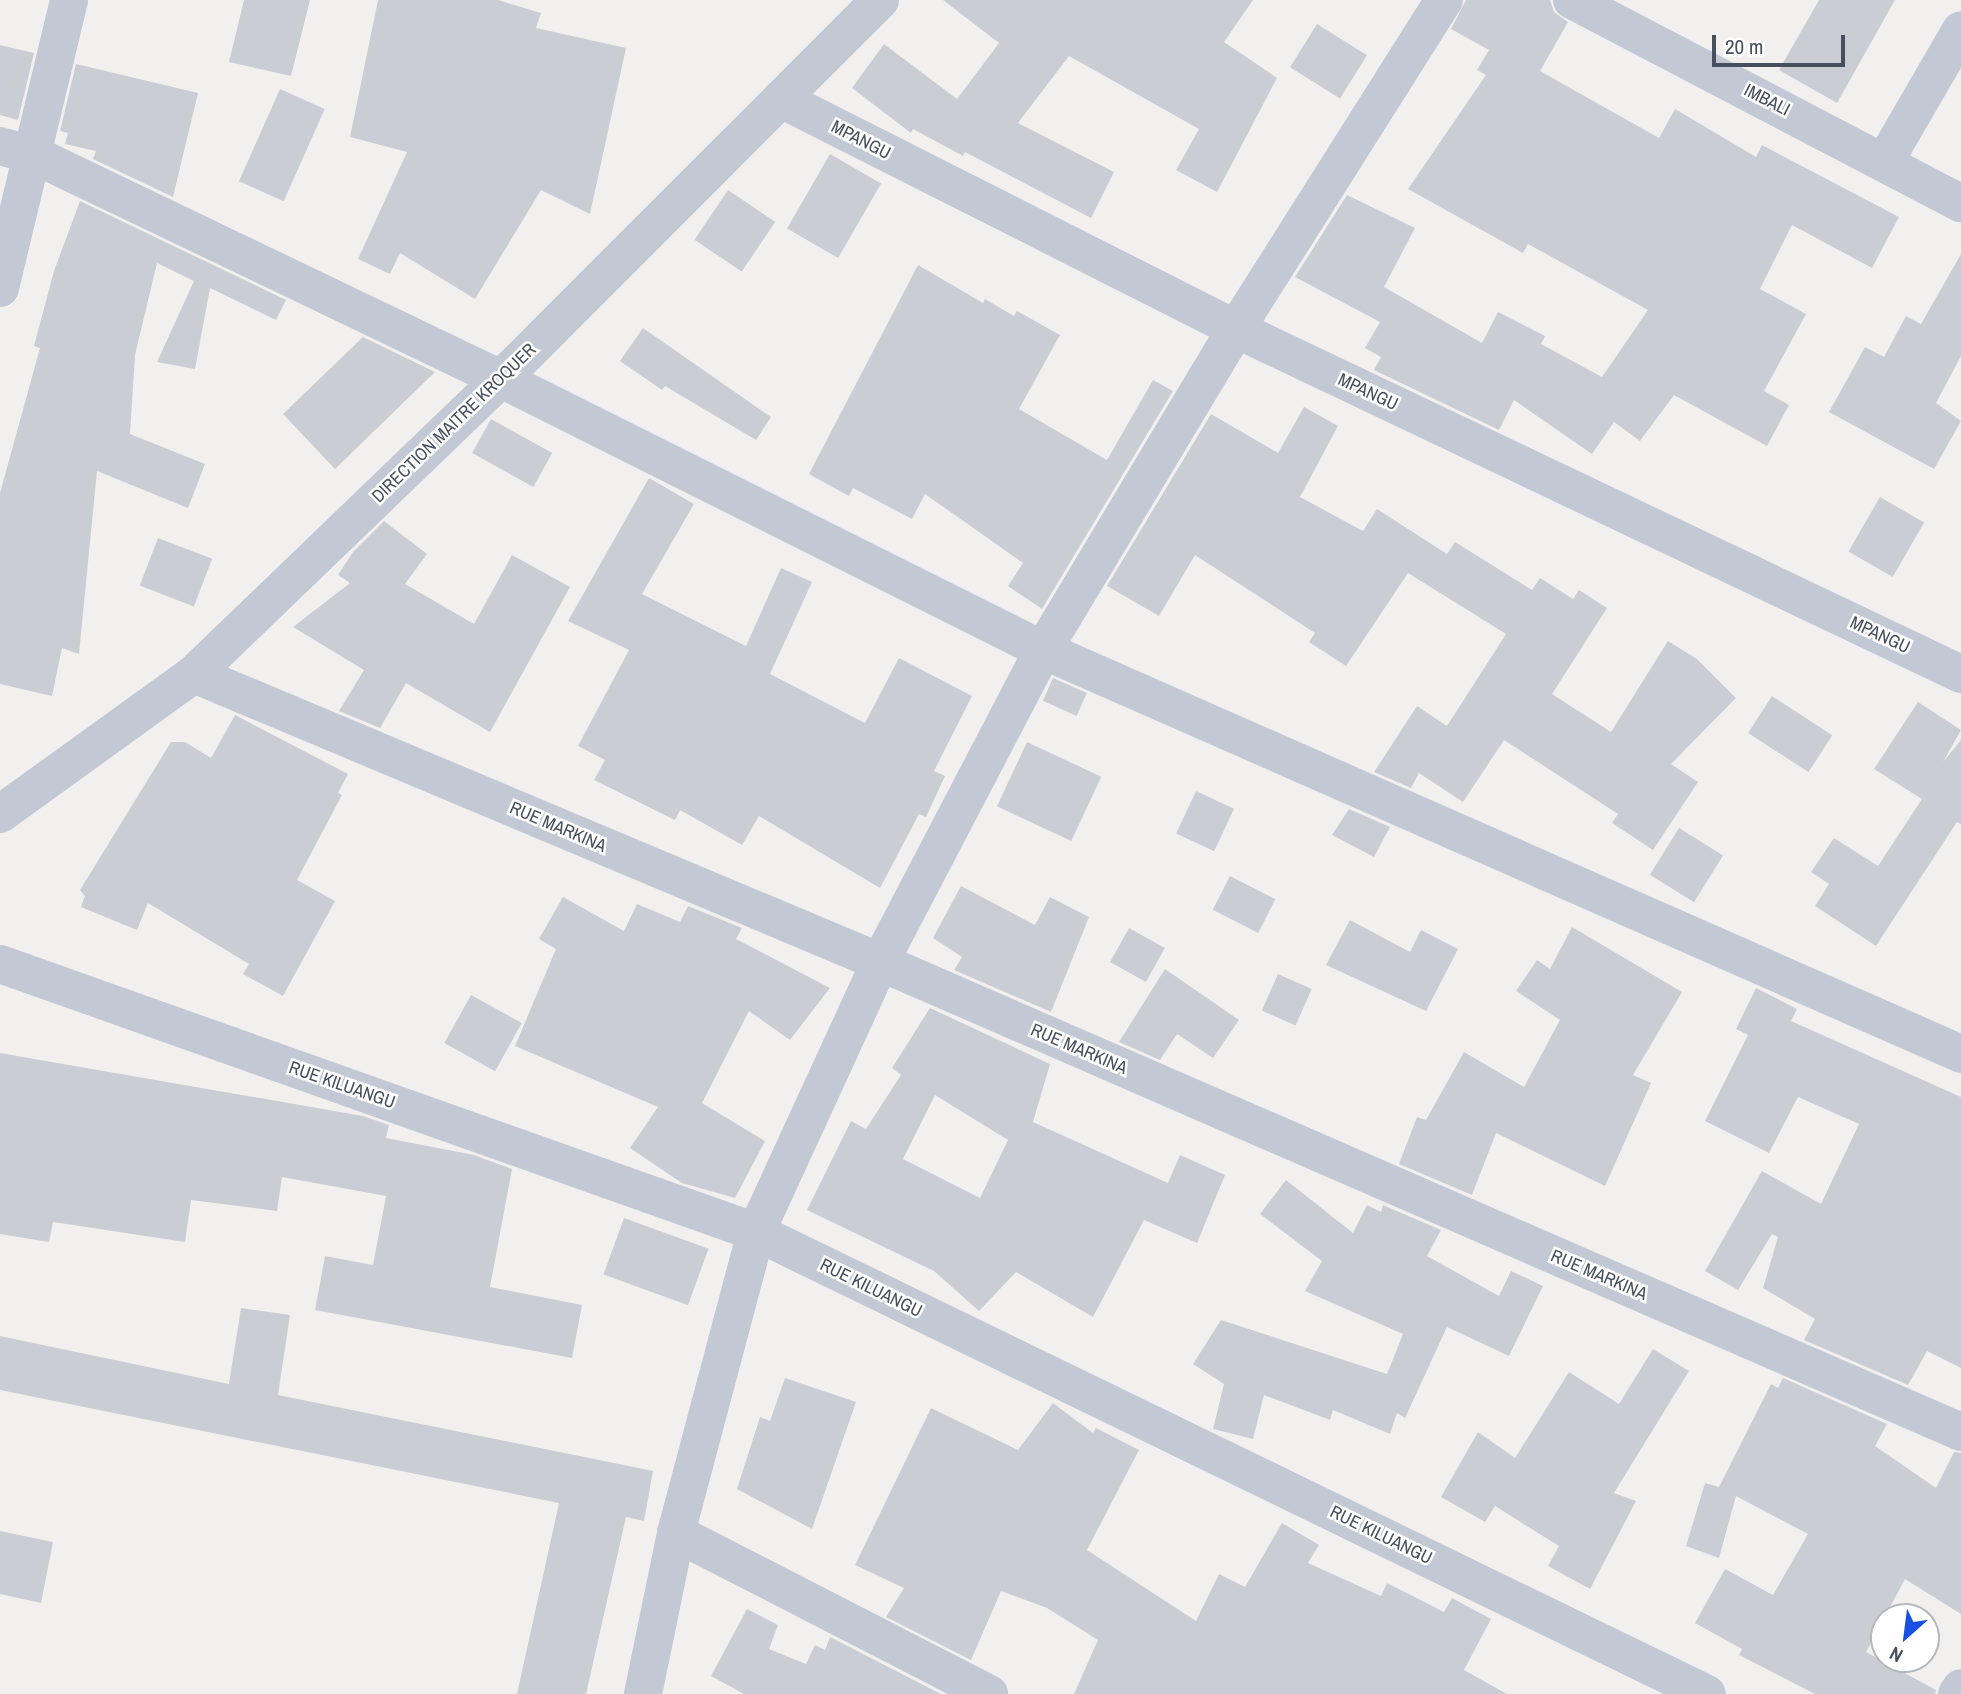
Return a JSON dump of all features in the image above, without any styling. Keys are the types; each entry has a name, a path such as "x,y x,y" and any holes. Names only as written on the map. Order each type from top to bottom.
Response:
{"street":[{"path":"0,288 17,150 69,0"},
{"name":"DIRECTION MAITRE KROQUER","path":"0,814 194,674 501,379 880,0"},
{"path":"643,1694 676,1533 756,1232 880,962 1042,650 1236,329 1444,0"},
{"name":"IMBALI","path":"1572,0 1961,203"},
{"path":"1885,161 1961,30"},
{"name":"MPANGU","path":"781,99 1236,329 1961,674"},
{"path":"17,150 501,379 1042,650 1961,1054"},
{"name":"RUE MARKINA","path":"194,674 880,962 1961,1432"},
{"name":"RUE KILUANGU","path":"0,964 756,1232 1707,1694"},
{"path":"676,1533 989,1694"},
{"path":"1957,1694 1961,1688"}],"building":[{"path":"244,0 310,0 291,76 229,62"},
{"path":"378,0 498,0 541,13 536,28 626,48 590,214 541,190 475,299 400,253 390,274 358,259 407,152 350,137"},
{"path":"943,0 1253,0 1224,42 1277,78 1217,192 1176,170 1199,129 1069,56 1018,123 1114,172 1091,218 965,152 963,156 913,129 911,133 852,88 884,44 957,99 999,43"},
{"path":"1466,0 1550,0 1554,12 1568,22 1540,71 1659,138 1675,109 1756,157 1762,145 1899,217 1872,268 1792,225 1760,289 1806,314 1764,391 1789,405 1767,446 1674,395 1640,441 1614,422 1592,454 1514,400 1499,430 1374,370 1381,357 1365,348 1380,322 1295,277 1347,195 1415,228 1384,287 1482,343 1498,312 1545,336 1541,344 1602,377 1648,310 1528,244 1523,253 1408,189 1486,75 1477,70 1489,50 1451,29"},
{"path":"1819,0 1895,0 1837,103 1779,70"},
{"path":"1317,24 1367,55 1340,99 1290,67"},
{"path":"0,45 34,53 18,120 0,115"},
{"path":"76,64 198,93 173,197 93,159 96,151 65,144 68,133 60,131"},
{"path":"280,89 325,109 284,201 239,181"},
{"path":"830,154 881,184 838,258 787,228"},
{"path":"728,190 775,222 742,272 694,240"},
{"path":"80,201 286,300 276,320 210,288 195,369 157,362 194,281 157,263 135,355 130,434 205,464 188,508 97,471 79,654 62,648 52,696 0,684 0,493 40,348 34,346 54,271"},
{"path":"1961,254 1961,356 1936,403 1961,421 1934,469 1829,412 1865,347 1884,357 1906,316 1921,324"},
{"path":"918,265 983,303 985,299 1014,316 1017,311 1060,335 1019,409 1107,460 1153,380 1173,391 1042,609 1008,586 1023,563 925,494 912,519 853,488 849,496 809,474"},
{"path":"643,328 771,417 756,440 665,386 662,390 620,361"},
{"path":"363,337 435,372 335,469 283,414"},
{"path":"1304,407 1338,426 1300,497 1363,531 1377,509 1447,554 1455,542 1532,590 1540,578 1573,599 1579,590 1607,608 1552,694 1611,732 1668,641 1697,659 1736,698 1671,764 1698,782 1653,850 1612,823 1618,814 1504,740 1463,802 1419,773 1411,788 1374,772 1417,706 1447,726 1506,634 1408,573 1346,666 1309,642 1315,633 1195,555 1159,616 1107,586 1211,414 1278,453"},
{"path":"491,419 552,453 533,487 472,453"},
{"path":"649,478 694,504 642,594 746,646 781,568 812,582 770,674 865,723 899,658 972,696 934,771 945,776 926,817 919,814 880,888 759,816 742,845 680,810 675,820 594,780 605,760 578,746 629,650 568,621"},
{"path":"1880,497 1924,522 1893,577 1848,552"},
{"path":"384,521 427,554 405,584 474,624 512,555 570,587 490,732 406,683 380,728 339,711 364,670 293,627 350,583 338,575 353,552"},
{"path":"158,538 212,559 194,606 140,586"},
{"path":"1053,678 1087,693 1077,716 1043,701"},
{"path":"1772,696 1832,735 1808,772 1748,733"},
{"path":"1918,702 1961,730 1943,762 1961,740 1961,824 1957,822 1876,946 1815,906 1829,884 1811,872 1834,838 1878,866 1922,799 1874,769"},
{"path":"235,715 348,774 338,793 342,795 297,880 335,901 283,996 243,974 249,964 148,903 137,930 81,907 85,896 80,890 171,742 185,742 211,758"},
{"path":"1027,742 1101,777 1071,841 997,806"},
{"path":"1196,791 1234,809 1214,851 1176,834"},
{"path":"1349,809 1390,827 1374,857 1332,835"},
{"path":"1679,828 1723,856 1694,902 1650,875"},
{"path":"1230,876 1275,899 1258,933 1213,910"},
{"path":"961,886 1035,925 1050,897 1089,917 1051,1012 954,970 962,957 933,938"},
{"path":"563,897 624,931 637,904 680,922 688,906 742,928 736,939 830,988 790,1040 749,1011 702,1103 765,1141 735,1198 682,1183 630,1148 658,1107 515,1046 556,949 539,939"},
{"path":"1350,920 1410,952 1421,930 1458,949 1426,1011 1326,965"},
{"path":"1572,927 1682,992 1633,1075 1651,1083 1605,1186 1496,1133 1472,1195 1399,1164 1417,1117 1426,1120 1464,1052 1524,1087 1560,1020 1516,991 1537,960 1550,969"},
{"path":"1129,928 1165,948 1146,982 1110,962"},
{"path":"1165,969 1239,1020 1213,1058 1177,1034 1160,1060 1119,1042"},
{"path":"1278,974 1312,989 1296,1026 1262,1011"},
{"path":"1756,988 1797,1009 1791,1021 1961,1097 1961,1368 1927,1351 1908,1385 1804,1340 1815,1319 1763,1288 1778,1237 1772,1234 1738,1290 1705,1271 1762,1171 1821,1204 1859,1124 1798,1097 1769,1153 1705,1121 1748,1035 1736,1029"},
{"path":"471,995 522,1023 495,1071 444,1043"},
{"path":"930,1008 1050,1064 1033,1122 1168,1183 1180,1155 1225,1175 1197,1243 1144,1220 1093,1317 1016,1272 979,1311 934,1271 807,1210 851,1121 866,1129 901,1075 892,1068","holes":["935,1095 1008,1140 980,1198 903,1159"]},
{"path":"0,1053 363,1116 389,1125 386,1138 474,1155 512,1169 490,1287 582,1305 572,1358 315,1310 325,1256 373,1265 386,1196 282,1177 277,1211 191,1200 185,1242 53,1222 49,1242 0,1234"},
{"path":"1286,1180 1353,1233 1367,1205 1381,1212 1383,1205 1441,1230 1427,1256 1499,1296 1511,1271 1543,1286 1509,1356 1447,1327 1405,1418 1397,1413 1390,1434 1333,1410 1330,1420 1264,1395 1253,1439 1213,1429 1224,1384 1193,1364 1221,1320 1387,1374 1403,1334 1305,1291 1322,1261 1260,1214"},
{"path":"624,1218 709,1249 688,1305 603,1274"},
{"path":"241,1308 290,1315 278,1395 653,1471 644,1521 626,1517 586,1694 517,1694 559,1503 0,1390 0,1336 229,1384"},
{"path":"1653,1349 1689,1371 1614,1493 1636,1501 1590,1589 1548,1566 1559,1546 1495,1506 1485,1522 1441,1497 1478,1432 1515,1458 1569,1372 1619,1404"},
{"path":"785,1378 856,1402 812,1529 737,1489 760,1417 770,1421"},
{"path":"1783,1378 1887,1424 1875,1446 1936,1488 1954,1452 1961,1453 1961,1614 1905,1579 1892,1603 1870,1603 1870,1645 1866,1652 1870,1654 1870,1673 1905,1673 1936,1690 1935,1694 1815,1694 1739,1655 1742,1649 1695,1623 1725,1569 1773,1595 1808,1534 1736,1496 1719,1558 1686,1546 1705,1483 1719,1487 1771,1384 1778,1388"},
{"path":"1053,1403 1093,1433 1096,1428 1139,1450 1087,1550 1196,1621 1219,1574 1245,1587 1282,1523 1319,1545 1308,1563 1381,1596 1387,1583 1444,1612 1452,1598 1491,1619 1464,1670 1507,1694 1074,1694 1098,1640 1047,1608 1001,1591 971,1660 886,1617 904,1588 855,1565 931,1408 1018,1450"},
{"path":"0,1531 53,1542 41,1603 0,1594"},
{"path":"747,1609 778,1625 769,1649 806,1664 815,1645 825,1650 830,1637 941,1694 744,1694 711,1676"}]}
